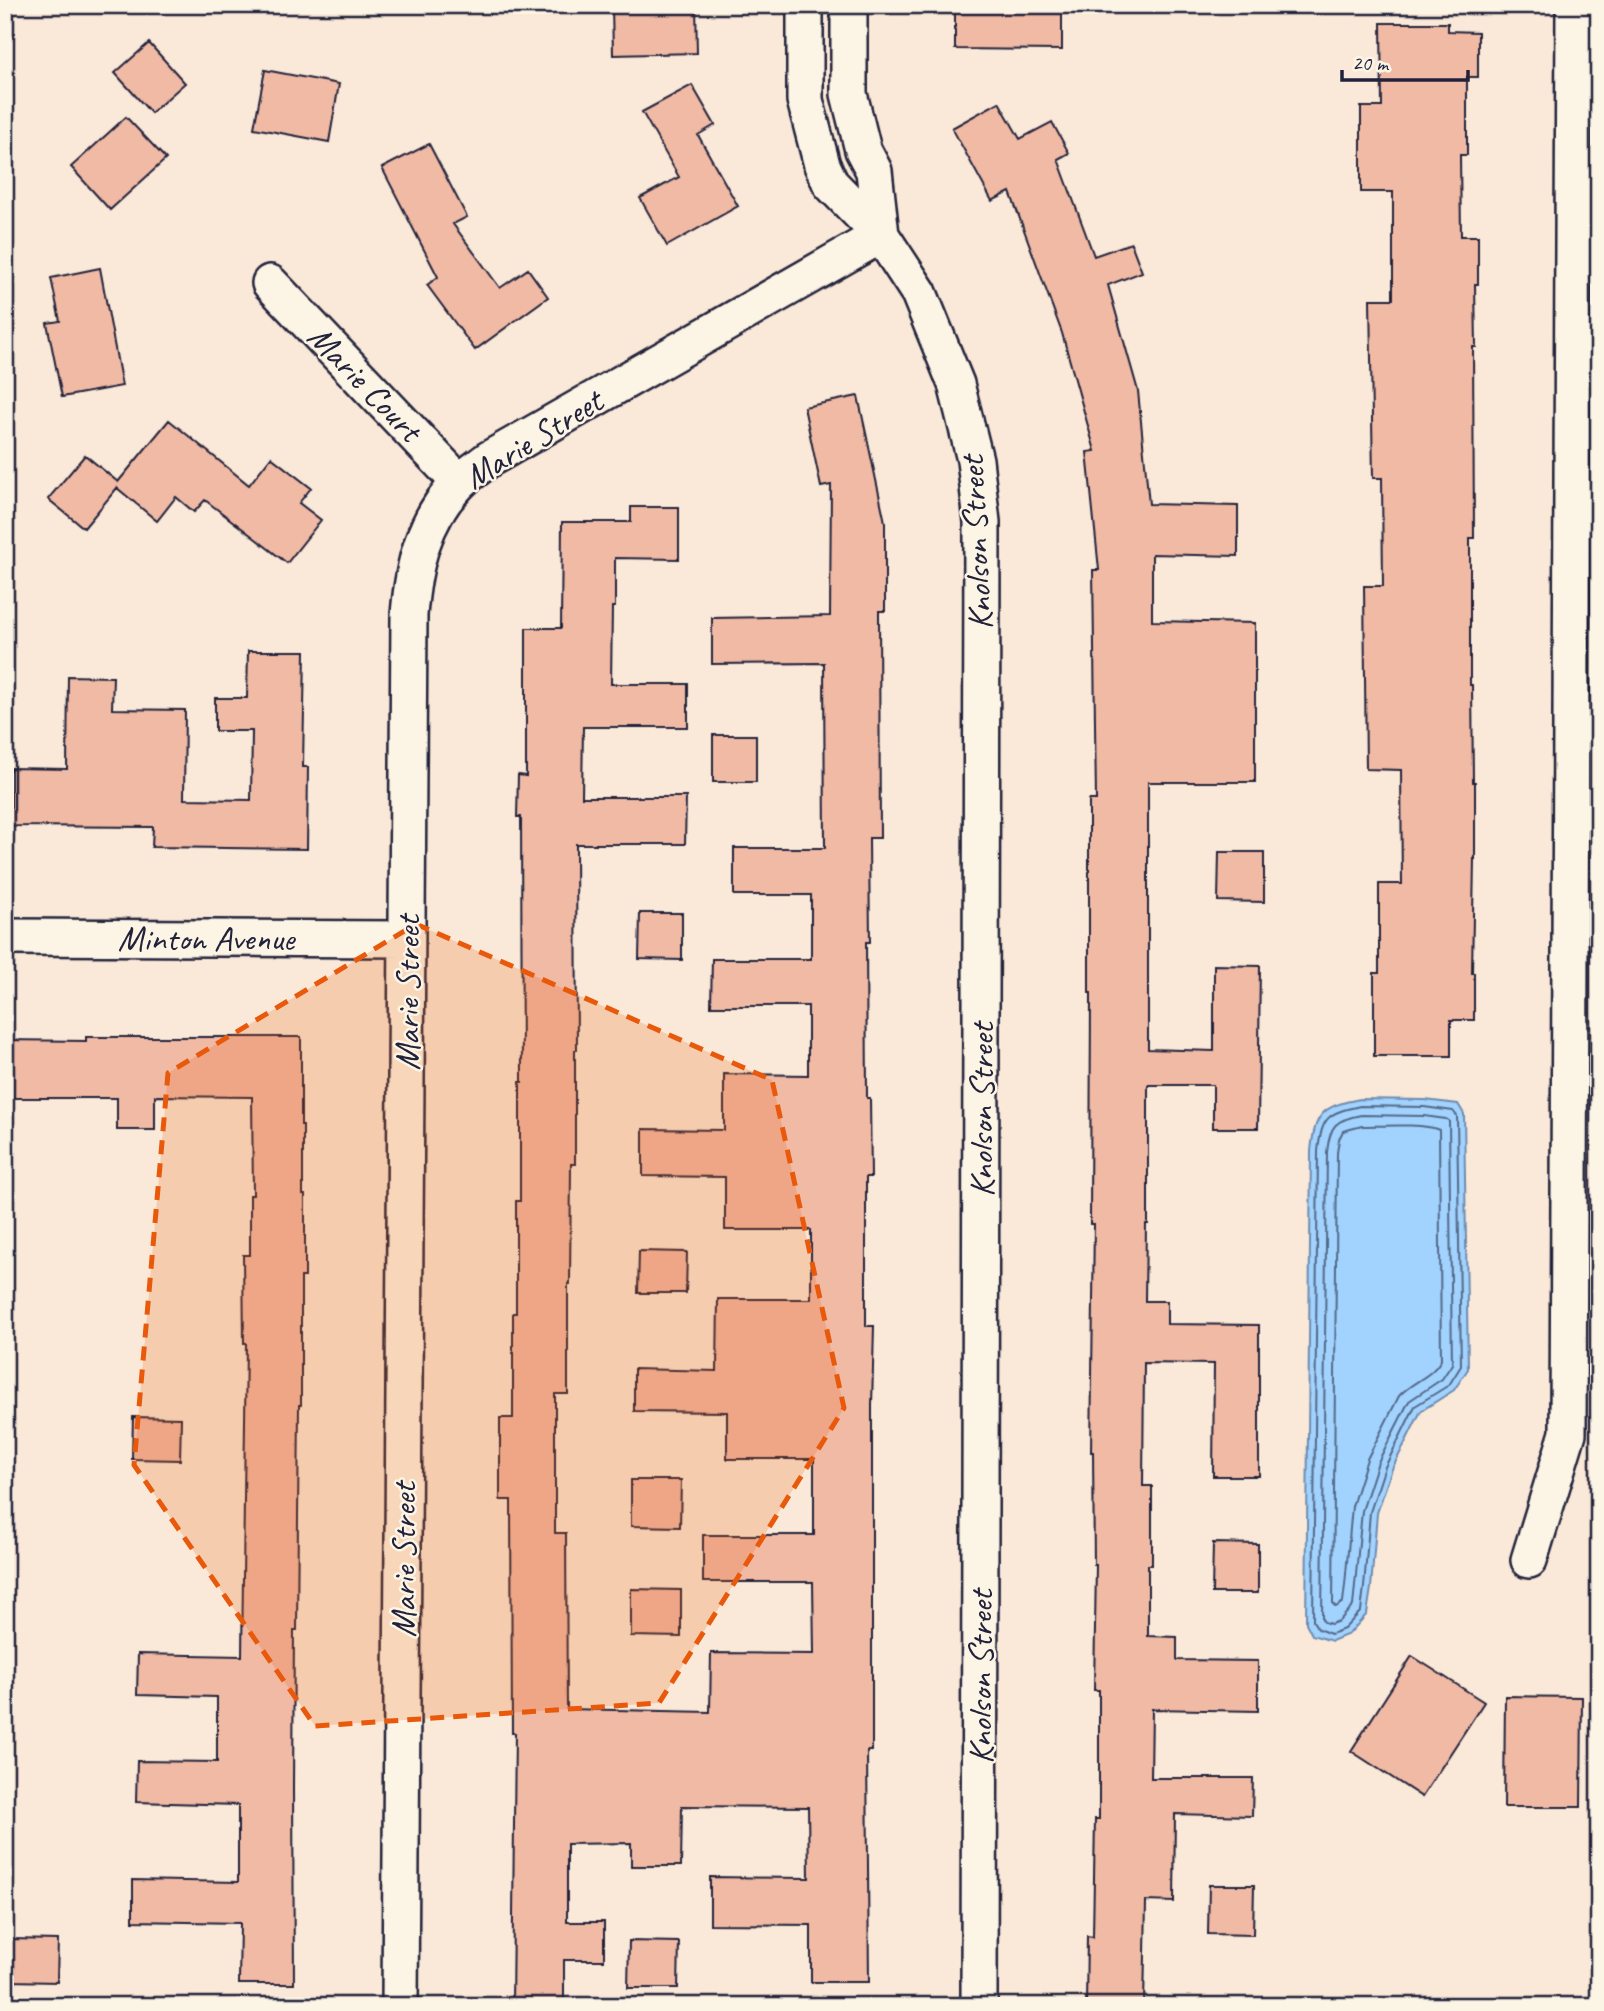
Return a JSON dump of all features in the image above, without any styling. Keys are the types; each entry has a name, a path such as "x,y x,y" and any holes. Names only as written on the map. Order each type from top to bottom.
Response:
{"street":[{"name":"Knolson Street","path":"805,5 805,100 822,165 831,184 881,235 919,293 956,384 975,460 982,522 979,2006"},
{"name":"Knolson Street","path":"849,5 849,94 863,150 874,171 881,235"},
{"path":"1529,1560 1568,1433 1586,361 1574,5"},
{"name":"Marie Street","path":"400,2006 409,628 411,590 423,538 435,512 459,482 489,459 881,235"},
{"name":"Marie Court","path":"270,283 459,482"},
{"name":"Minton Avenue","path":"5,937 407,939"}],"highlighted area":[{"path":"416,924 772,1080 844,1408 659,1703 315,1726 134,1465 168,1073"}],"water":[{"path":"1360,1099 1425,1100 1458,1104 1464,1114 1468,1369 1454,1390 1421,1411 1392,1469 1377,1513 1367,1614 1349,1634 1332,1641 1312,1635 1306,1623 1311,1151 1315,1127 1323,1113 1329,1108"}],"building":[{"path":"612,5 696,5 697,53 613,55"},
{"path":"955,5 1062,5 1062,50 955,49"},
{"path":"1381,23 1448,23 1448,31 1478,32 1478,77 1467,77 1467,155 1460,155 1461,236 1478,236 1478,284 1475,284 1476,347 1473,347 1474,538 1470,538 1470,685 1475,782 1472,973 1474,1020 1451,1020 1451,1056 1374,1056 1374,973 1379,973 1379,884 1402,884 1401,770 1366,769 1364,586 1383,586 1382,478 1373,478 1370,299 1393,299 1393,192 1361,192 1361,107 1382,107"},
{"path":"149,43 185,83 151,113 115,73"},
{"path":"265,70 339,84 329,142 254,128"},
{"path":"692,85 715,125 698,135 738,206 667,246 640,198 679,177 642,112"},
{"path":"999,102 1020,139 1052,122 1069,153 1058,159 1094,256 1131,243 1142,272 1108,285 1138,391 1149,504 1238,506 1238,556 1152,554 1152,621 1255,623 1255,782 1148,782 1148,1049 1214,1051 1214,965 1260,966 1258,1128 1213,1128 1213,1085 1148,1085 1145,1301 1167,1301 1167,1324 1259,1325 1259,1476 1213,1476 1214,1364 1144,1363 1143,1486 1152,1486 1152,1565 1148,1565 1148,1636 1177,1637 1177,1660 1258,1661 1258,1711 1152,1709 1151,1778 1253,1778 1252,1816 1175,1814 1174,1902 1146,1901 1144,2006 1086,2006 1087,1936 1093,1937 1095,1819 1099,1819 1099,1690 1094,1690 1096,1565 1091,1452 1094,1224 1090,1224 1089,800 1096,800 1093,570 1099,570 1087,452 1095,451 1062,333 1010,192 992,201 952,128"},
{"path":"126,117 166,159 110,210 71,167"},
{"path":"429,144 467,217 453,224 500,288 528,269 548,297 475,350 427,285 438,277 382,168"},
{"path":"100,268 122,386 62,397 47,323 60,321 51,278"},
{"path":"858,396 885,522 885,611 879,611 880,838 869,838 870,942 866,942 867,1098 870,1098 871,1177 866,1177 866,1326 874,1326 872,1751 867,1751 869,1982 811,1982 811,1925 710,1924 710,1877 809,1878 808,1807 682,1806 681,1866 631,1866 631,1843 567,1844 567,1922 604,1922 604,1960 564,1960 564,2006 512,2006 515,1733 512,1733 511,1500 500,1500 500,1418 513,1418 516,1201 520,1201 522,1082 521,817 517,817 518,775 526,776 526,628 561,628 562,522 631,522 631,507 679,507 679,559 615,558 611,684 688,684 688,727 583,727 582,797 686,797 685,844 576,844 577,1050 575,1164 571,1164 568,1394 555,1394 555,1533 566,1533 567,1709 710,1712 711,1653 814,1654 813,1582 703,1582 703,1535 814,1535 814,1459 727,1459 727,1412 634,1411 634,1369 717,1371 718,1299 811,1299 811,1230 725,1230 725,1177 643,1176 643,1129 724,1130 724,1074 808,1075 808,1006 711,1006 712,959 811,959 811,895 734,895 734,848 825,848 824,663 712,664 712,618 830,616 831,485 821,487 804,407"},
{"path":"169,420 249,485 271,457 311,488 299,503 321,520 287,563 205,500 194,512 176,497 157,521 117,488 84,528 48,499 85,455 118,482"},
{"path":"248,651 305,651 303,767 308,767 307,849 152,847 153,827 11,826 11,768 67,769 68,676 113,677 112,709 185,710 184,799 251,800 252,731 215,731 215,698 247,698"},
{"path":"713,735 756,735 756,782 713,782"},
{"path":"1219,852 1264,852 1264,902 1218,901"},
{"path":"640,913 682,913 682,960 639,959"},
{"path":"86,1037 301,1037 305,1277 301,1277 297,1630 294,1630 294,1984 239,1984 240,1923 133,1921 133,1880 238,1882 238,1805 136,1802 137,1761 217,1762 217,1697 137,1695 138,1654 242,1656 246,1343 243,1255 250,1255 250,1195 253,1195 252,1097 155,1096 155,1130 117,1130 117,1098 5,1098 5,1040 86,1041"},
{"path":"639,1251 687,1252 686,1293 638,1293"},
{"path":"133,1417 181,1418 180,1460 132,1459"},
{"path":"631,1480 681,1480 680,1527 631,1526"},
{"path":"1213,1543 1258,1544 1258,1593 1212,1593"},
{"path":"631,1589 681,1590 681,1637 631,1636"},
{"path":"1412,1656 1484,1702 1422,1797 1351,1751"},
{"path":"1505,1696 1582,1697 1581,1807 1504,1807"},
{"path":"1209,1885 1254,1885 1253,1935 1208,1934"},
{"path":"10,1939 58,1940 57,1982 10,1981"},
{"path":"629,1941 679,1942 678,1988 628,1988"}]}
